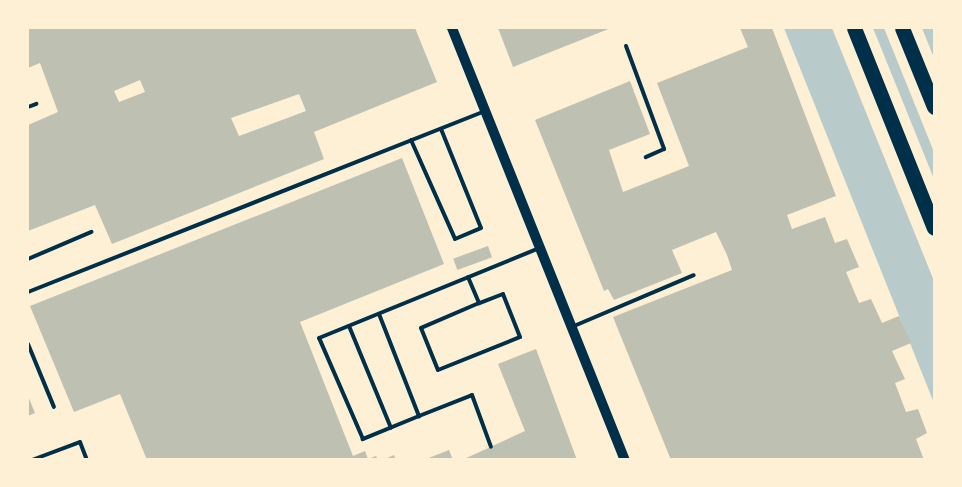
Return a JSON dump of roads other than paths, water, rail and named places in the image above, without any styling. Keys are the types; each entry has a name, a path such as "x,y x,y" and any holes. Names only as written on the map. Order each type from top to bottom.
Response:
{"highway":[{"path":"854,28 934,228"},
{"path":"902,28 934,107"}],"main road":[{"path":"452,28 484,112 625,460"}],"lane":[{"path":"626,46 664,149 646,157"},
{"path":"28,107 36,104"},
{"path":"28,292 484,112"},
{"path":"411,140 455,239 481,228 441,129"},
{"path":"28,259 91,232"},
{"path":"492,447 472,395 363,440 319,338 540,248"},
{"path":"572,327 694,275"},
{"path":"468,277 479,304"},
{"path":"503,294 520,337 438,370 421,328 479,304 503,294"},
{"path":"379,314 419,416"},
{"path":"349,326 391,428"},
{"path":"28,344 54,407"},
{"path":"32,460 80,442 87,460"}]}
